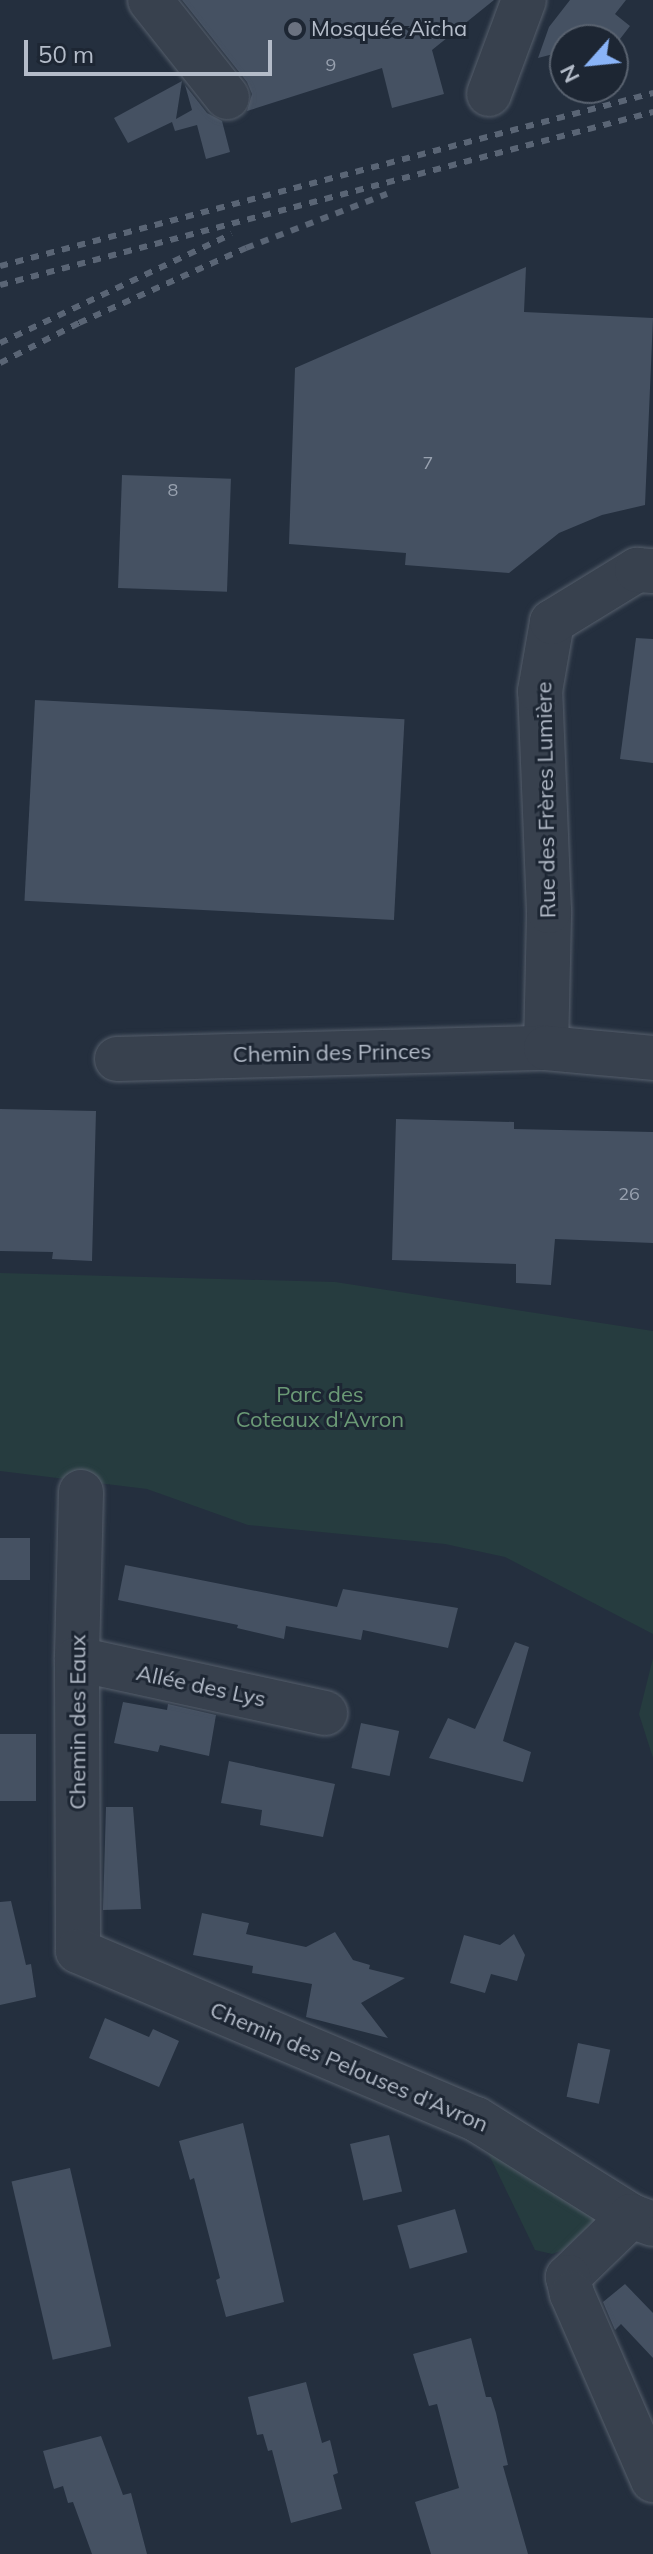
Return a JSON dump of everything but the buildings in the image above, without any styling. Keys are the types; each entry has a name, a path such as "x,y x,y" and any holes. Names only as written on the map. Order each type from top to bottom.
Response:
{"street":[{"path":"150,0 227,97"},
{"path":"489,94 524,0"},
{"name":"Rue des Frères Lumière","path":"546,1048 549,911 540,691 552,622 637,570 653,571"},
{"name":"Chemin des Princes","path":"117,1059 546,1048 653,1058"},
{"name":"Chemin des Eaux","path":"78,1951 77,1659 81,1492"},
{"name":"Allée des Lys","path":"77,1659 325,1713"},
{"name":"Chemin des Pelouses d'Avron","path":"78,1951 476,2119 646,2227"},
{"path":"646,2227 568,2277 572,2294 653,2480"}],"green space":[{"name":"Parc des Coteaux d'Avron","path":"0,1273 335,1282 653,1331 653,1634 505,1557 445,1544 248,1525 147,1489 0,1471"},
{"path":"653,1658 653,1758 639,1714"},
{"path":"479,2134 597,2218 563,2250 552,2254 535,2250"}],"railway":[{"path":"0,266 653,93"},
{"path":"0,285 653,112"},
{"path":"0,363 79,323 246,248 387,194"},
{"path":"0,343 232,234"}],"place":[{"name":"Mosquée Aïcha","path":"295,29"}]}
